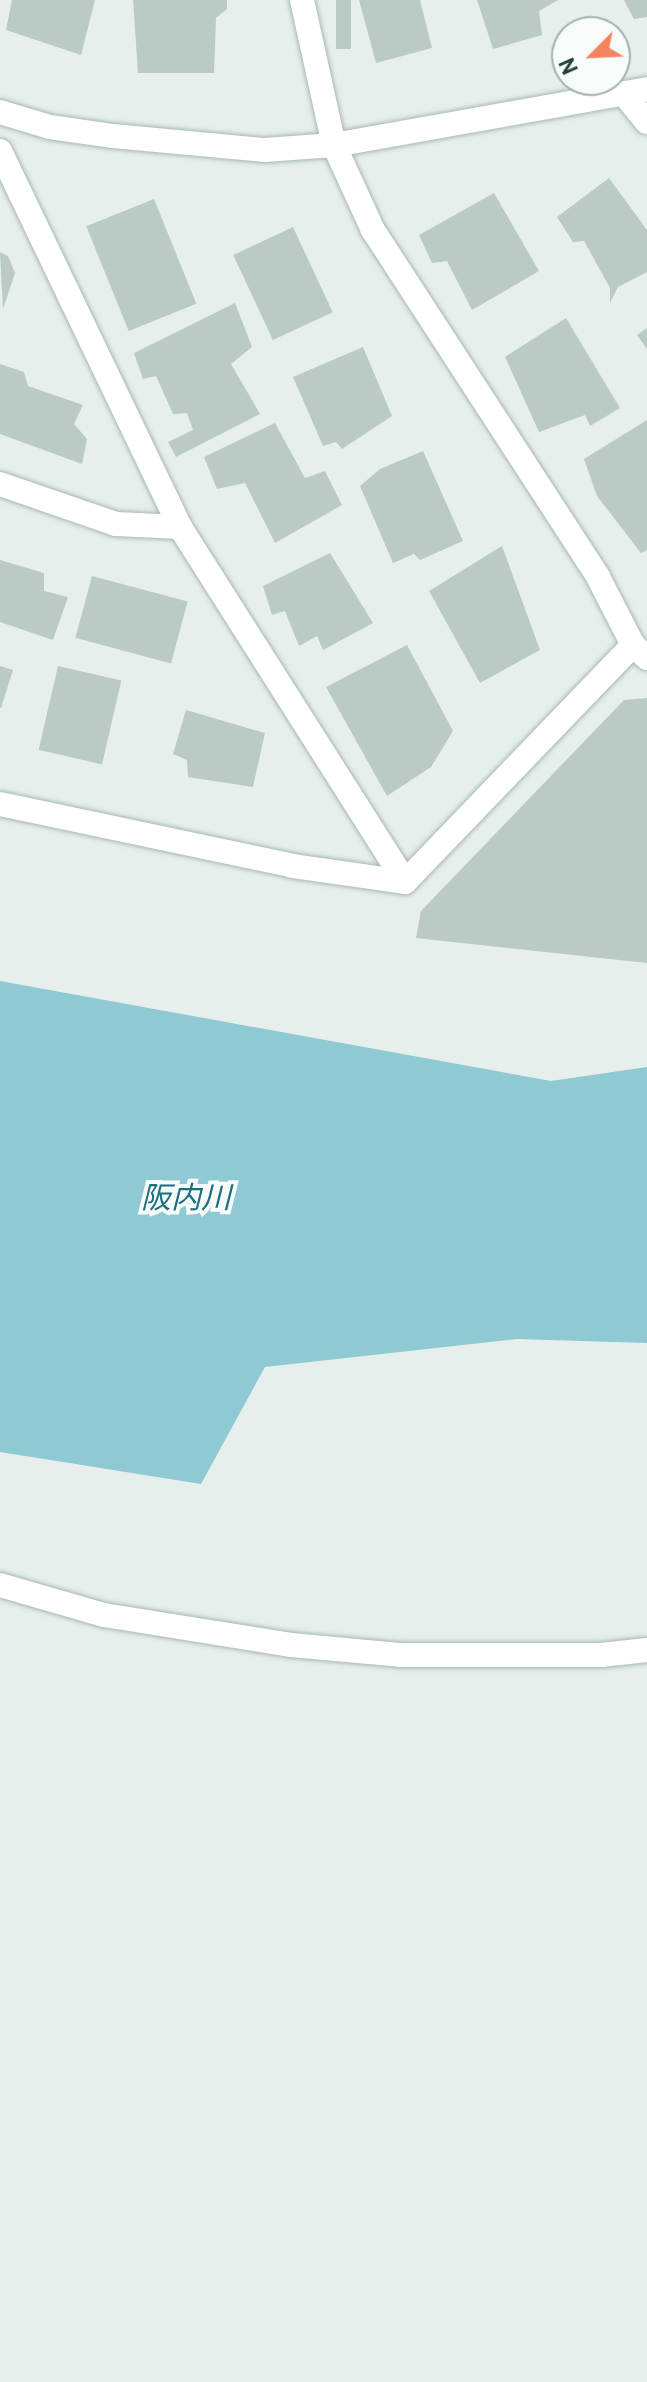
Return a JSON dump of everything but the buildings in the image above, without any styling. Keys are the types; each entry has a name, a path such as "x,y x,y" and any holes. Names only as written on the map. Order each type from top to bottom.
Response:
{"street":[{"path":"302,0 334,145 373,230 598,577 640,651 405,882"},
{"path":"0,112 50,127 265,150 334,145 636,92 647,122"},
{"path":"0,151 180,527 405,882"},
{"path":"0,484 116,524 180,527"},
{"path":"0,804 293,866 405,882"},
{"path":"0,1585 104,1615 291,1645 400,1655 601,1655 647,1650"}],"water":[{"name":"阪内川","path":"0,981 551,1081 647,1067 647,1343 517,1339 265,1367 201,1484 0,1452"}]}
